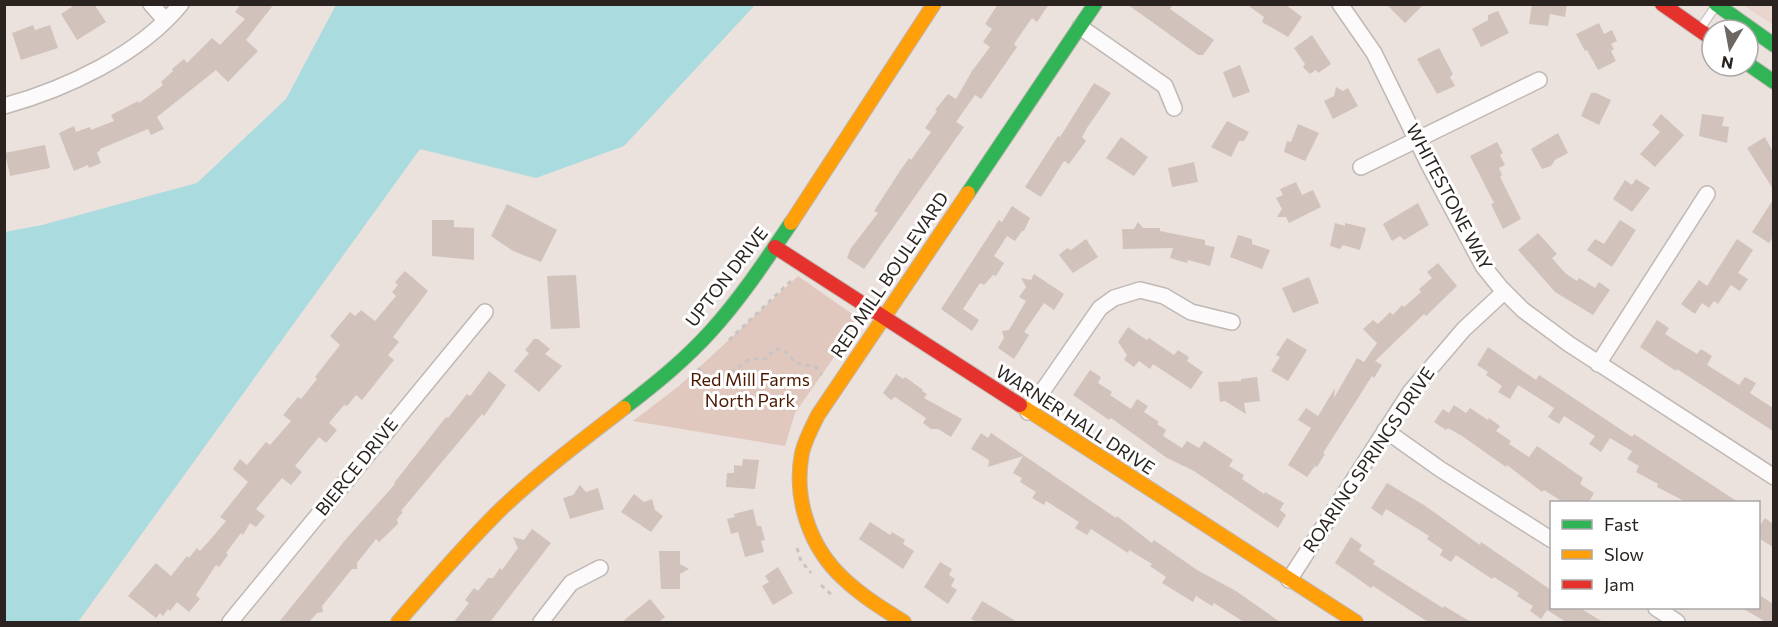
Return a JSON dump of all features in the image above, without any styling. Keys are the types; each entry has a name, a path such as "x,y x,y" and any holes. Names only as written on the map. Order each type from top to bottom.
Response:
{"street":[{"path":"151,4 165,20"},
{"path":"4,106 52,91 87,75 138,43 181,4"},
{"name":"RED MILL BOULEVARD","path":"904,622 838,574 824,558 809,528 801,497 802,453 818,415 1095,4"},
{"name":"WHITESTONE WAY","path":"1340,4 1374,53 1417,141 1484,266 1504,292 1523,310 1598,364 1773,477"},
{"path":"1662,4 1678,9 1699,30"},
{"path":"1716,5 1773,45"},
{"name":"UPTON DRIVE","path":"398,622 464,546 499,511 575,445 658,382 711,331 775,247 933,6"},
{"path":"1080,27 1165,86 1173,108"},
{"path":"1760,73 1773,82"},
{"path":"1361,167 1539,80"},
{"path":"1598,364 1707,194"},
{"name":"WARNER HALL DRIVE","path":"775,247 1356,622"},
{"path":"1029,412 1100,308 1114,298 1140,290 1164,296 1191,312 1232,322"},
{"name":"ROARING SPRINGS DRIVE","path":"1289,580 1411,391 1464,329 1504,292"},
{"name":"BIERCE DRIVE","path":"230,622 484,312"},
{"path":"1385,430 1440,469 1550,539"},
{"path":"541,622 571,583 600,568"},
{"path":"1658,609 1677,622"}],"lane":[{"path":"1699,30 1716,5"}],"path":[{"path":"698,368 707,376 713,377 737,371 749,359 766,358 775,349 783,349 796,363 816,367 822,375"}],"shaded area":[{"path":"1743,5 1773,5 1773,25 1772,24"}],"green space":[{"name":"Red Mill Farms North Park","path":"798,276 855,316 853,330 795,413 785,446 633,421 679,386"}],"water":[{"path":"336,5 755,5 624,146 536,178 420,149 78,622 5,622 5,232 42,225 197,183 286,99"}],"building":[{"path":"76,4 94,4 106,22 77,40 61,14"},
{"path":"241,4 274,4 246,40 258,51 228,82 216,70 157,117 164,129 151,135 148,129 100,149 97,152 101,163 74,171 59,133 74,126 76,132 90,127 91,130 114,121 111,115 138,101 139,103 163,85 161,82 173,71 172,69 184,59 187,63 212,38 220,45 245,19 235,12"},
{"path":"998,4 1049,4 1037,22 1032,18 1014,44 1017,47 981,99 975,95 956,122 964,127 864,269 847,258 851,248 878,213 874,211 900,171 931,132 925,128 937,111 935,110 948,94 956,99 972,71 990,47 983,42 992,29 985,24"},
{"path":"1127,4 1173,4 1170,9 1214,40 1203,55 1198,55"},
{"path":"1246,4 1285,4 1302,17 1288,37 1262,22 1264,17"},
{"path":"1386,4 1424,4 1405,23"},
{"path":"1532,4 1567,4 1565,17 1550,14 1548,26 1529,24"},
{"path":"1498,11 1509,33 1481,47 1472,29 1488,20 1488,15"},
{"path":"1599,23 1604,34 1612,30 1617,41 1611,44 1614,49 1611,51 1616,61 1598,70 1576,34"},
{"path":"33,25 35,30 50,25 58,48 21,60 12,33"},
{"path":"1312,35 1331,64 1318,73 1316,70 1310,74 1303,67 1305,64 1294,48"},
{"path":"1439,48 1453,74 1450,77 1455,86 1437,94 1417,59"},
{"path":"1240,65 1250,92 1233,98 1223,72"},
{"path":"1094,83 1111,93 1082,137 1086,141 1069,164 1064,161 1041,197 1025,187"},
{"path":"1336,87 1343,91 1348,88 1358,106 1333,119 1324,101 1334,96"},
{"path":"1591,93 1611,100 1599,125 1581,116"},
{"path":"1661,114 1684,135 1655,167 1640,154 1660,132 1652,125"},
{"path":"1702,114 1724,117 1722,126 1729,127 1727,143 1699,136"},
{"path":"1227,121 1249,132 1244,141 1239,141 1231,157 1211,147"},
{"path":"1298,124 1319,133 1305,161 1284,152 1287,141 1291,142"},
{"path":"1558,133 1568,153 1555,160 1551,166 1542,169 1531,149"},
{"path":"1121,137 1148,157 1134,176 1106,158"},
{"path":"1765,137 1773,152 1773,189 1747,148"},
{"path":"1497,142 1503,153 1500,155 1505,165 1499,168 1502,175 1500,177 1521,219 1503,229 1491,204 1494,203 1470,156"},
{"path":"45,145 50,168 10,176 5,153"},
{"path":"1194,162 1198,182 1172,187 1168,168"},
{"path":"1636,179 1650,188 1632,212 1613,199 1625,180 1632,185"},
{"path":"1296,182 1302,195 1313,190 1321,207 1289,223 1286,217 1277,217 1282,209 1276,198 1283,195 1280,189"},
{"path":"1773,200 1773,237 1769,243 1752,232"},
{"path":"1418,203 1429,225 1404,240 1400,236 1392,241 1383,224"},
{"path":"507,204 557,230 541,262 513,251 491,236"},
{"path":"1012,206 1030,218 1024,231 1015,241 1007,236 994,256 1004,263 996,276 993,275 984,285 980,283 963,309 979,320 972,331 941,309 999,220 1002,222"},
{"path":"432,220 454,220 454,227 474,228 474,260 432,256"},
{"path":"1620,220 1636,230 1612,267 1587,250 1595,239 1604,244"},
{"path":"1138,222 1143,228 1160,228 1160,231 1205,240 1205,245 1215,247 1210,266 1170,258 1173,248 1123,249 1122,229 1134,229"},
{"path":"1335,223 1366,228 1360,250 1343,245 1340,249 1330,246"},
{"path":"1538,233 1557,254 1552,258 1565,273 1595,288 1599,282 1610,290 1593,315 1555,292 1518,250"},
{"path":"1238,235 1252,239 1252,244 1270,250 1262,269 1230,257"},
{"path":"1086,239 1098,257 1073,273 1059,255 1067,248 1071,250"},
{"path":"1737,239 1753,250 1738,273 1748,279 1740,291 1731,285 1718,304 1714,301 1709,308 1702,303 1695,314 1681,304 1699,280 1707,286"},
{"path":"1438,263 1457,286 1375,361 1382,365 1374,378 1372,376 1323,453 1325,454 1317,467 1315,466 1307,477 1288,465 1311,428 1298,420 1306,408 1318,416 1335,388 1334,398 1357,358 1364,362 1377,343 1363,329 1373,320 1378,324 1390,312 1393,315 1402,305 1404,307 1421,292 1419,289 1432,278 1427,272"},
{"path":"405,271 428,291 393,337 399,342 388,355 394,360 362,400 356,395 329,423 337,430 326,443 319,437 295,466 302,472 291,485 282,478 256,509 265,516 256,527 250,523 243,535 241,533 226,553 228,555 219,567 216,565 196,595 200,599 189,612 177,602 170,611 168,609 163,616 160,613 156,618 128,596 156,563 171,576 187,556 189,558 197,548 200,551 210,540 226,521 220,517 248,482 233,469 240,459 247,465 266,442 270,445 291,421 283,415 298,397 301,399 340,345 330,336 350,312 355,316 361,310 375,321 396,296 392,292 398,285 395,282"},
{"path":"1034,274 1064,294 1054,310 1044,303 1024,332 1029,335 1014,359 998,348 1004,338 1002,331 1009,330 1026,301 1019,297 1026,287 1021,278 1031,280"},
{"path":"576,275 580,328 551,329 547,276"},
{"path":"1309,277 1319,303 1293,313 1282,288"},
{"path":"1657,320 1669,328 1665,334 1697,354 1701,349 1712,356 1707,365 1739,385 1745,377 1756,383 1750,393 1773,408 1773,431 1640,347"},
{"path":"1128,327 1174,355 1178,350 1189,357 1187,361 1203,372 1191,389 1153,364 1150,369 1139,361 1134,367 1124,360 1127,355 1118,342"},
{"path":"1287,338 1307,350 1288,381 1271,371 1280,357 1276,355"},
{"path":"534,339 538,339 550,349 545,354 562,366 539,392 514,371 529,353 525,350"},
{"path":"1488,347 1536,380 1539,375 1632,437 1634,434 1736,501 1684,501 1657,487 1658,484 1636,472 1639,466 1627,459 1632,451 1610,438 1601,452 1589,444 1595,436 1564,416 1559,424 1548,417 1554,408 1518,385 1510,399 1498,392 1502,386 1486,375 1488,372 1477,365"},
{"path":"1090,370 1101,377 1098,383 1112,392 1110,395 1131,409 1137,399 1148,406 1144,412 1166,430 1163,436 1182,448 1187,441 1199,448 1204,441 1233,460 1229,466 1244,475 1242,479 1264,494 1265,492 1284,503 1280,510 1286,515 1278,528 1194,471 1167,458 1111,418 1109,420 1073,395"},
{"path":"489,371 506,385 484,416 482,414 401,511 403,512 397,519 398,524 379,542 376,539 357,563 357,569 352,569 322,606 323,612 317,613 309,622 279,622 347,538 395,484 446,417 448,418 467,394 470,396"},
{"path":"896,374 903,379 905,377 923,390 927,394 924,398 962,419 951,437 938,429 931,429 923,423 926,418 895,397 891,400 883,393"},
{"path":"1257,377 1260,401 1244,403 1246,414 1225,401 1220,402 1218,382 1241,381 1241,379"},
{"path":"1454,405 1466,413 1470,408 1488,420 1489,418 1500,426 1496,431 1511,441 1509,444 1529,457 1537,446 1583,478 1580,484 1594,493 1590,501 1561,501 1544,490 1542,492 1507,465 1506,467 1462,436 1434,422 1443,409 1449,413"},
{"path":"981,433 988,438 991,433 1116,518 1117,516 1152,543 1154,540 1197,570 1236,591 1280,622 1244,622 1214,603 1212,606 1196,596 1193,602 1162,583 1166,577 1150,566 1152,564 1129,550 1128,553 1091,529 1087,535 1075,528 1079,522 1046,501 1044,505 1032,498 1036,492 1020,482 1022,478 1013,473 1023,456 988,467 989,460 971,449"},
{"path":"743,459 759,460 755,489 726,487 727,473 734,473 734,465 742,466"},
{"path":"1387,483 1424,505 1480,545 1481,542 1550,589 1550,609 1582,609 1603,622 1566,622 1547,610 1541,619 1530,611 1533,606 1517,596 1519,593 1494,577 1492,579 1456,555 1451,562 1440,555 1443,550 1427,539 1429,536 1386,509 1382,516 1371,508"},
{"path":"580,485 586,492 598,488 604,509 570,519 563,498 573,495"},
{"path":"634,494 644,502 652,499 655,510 663,516 651,532 621,512"},
{"path":"753,509 757,526 761,526 765,540 761,541 764,552 745,557 738,532 731,534 727,519 735,517 734,514"},
{"path":"1765,518 1773,524 1773,547 1760,539 1760,525"},
{"path":"870,522 890,535 892,532 905,540 903,544 914,551 903,569 859,539"},
{"path":"532,529 551,543 490,622 454,622 469,603 465,600 474,588 478,591 488,578 493,578 500,568 502,570 518,548 513,537 524,540"},
{"path":"1351,537 1362,545 1359,550 1375,561 1373,564 1443,608 1444,606 1471,622 1428,622 1373,586 1371,588 1335,563"},
{"path":"659,551 680,551 680,564 689,569 680,574 680,589 661,589"},
{"path":"940,562 952,569 949,575 955,579 951,586 957,590 948,604 924,587"},
{"path":"778,567 793,593 773,605 762,586 769,582 765,576"},
{"path":"1760,595 1773,604 1773,618 1771,622 1766,622 1744,609 1760,609"},
{"path":"650,599 665,617 659,622 622,622"},
{"path":"982,601 1017,622 977,622 971,619"}],"traffic: fast":[{"path":"968,193 1095,4"},
{"path":"1716,4 1774,45"},
{"path":"1760,72 1774,82"},
{"path":"624,408 680,362 711,331 743,292 791,223"}],"traffic: slow":[{"path":"791,223 934,4"},
{"path":"904,622 851,585 832,567 822,553 813,538 802,505 800,488 802,453 818,415 968,193"},
{"path":"1020,405 1356,622"},
{"path":"398,622 497,513 543,472 624,408"}],"traffic: jam":[{"path":"1662,4 1700,31"},
{"path":"775,247 1020,405"}]}
